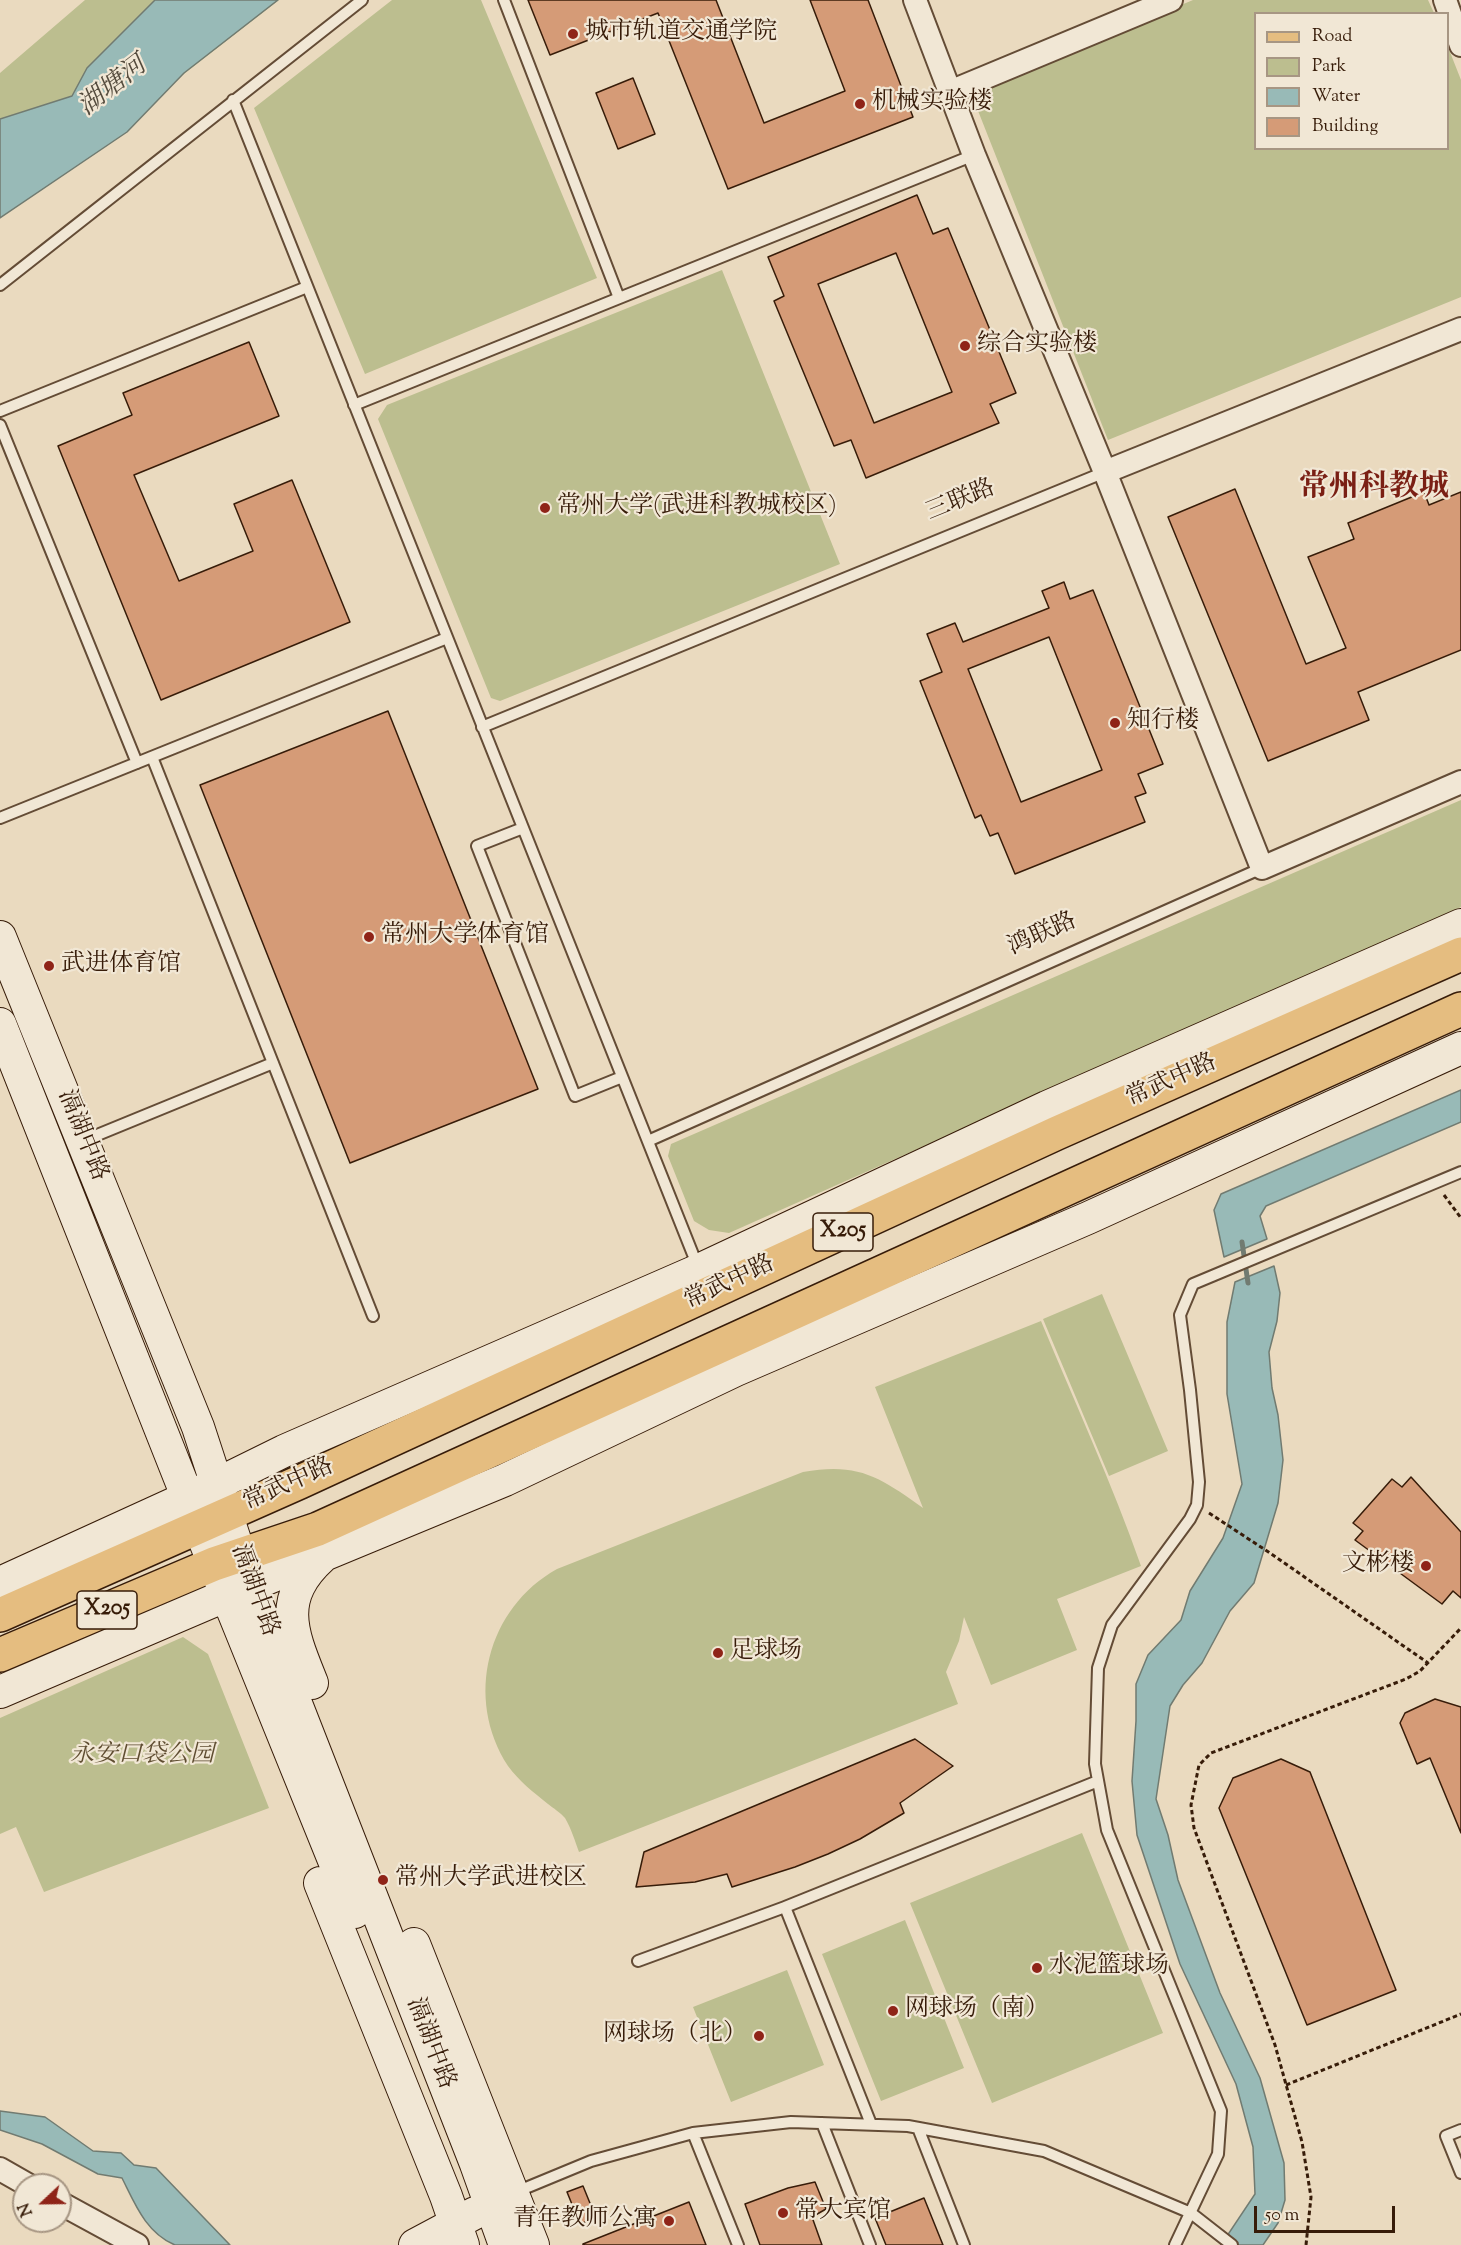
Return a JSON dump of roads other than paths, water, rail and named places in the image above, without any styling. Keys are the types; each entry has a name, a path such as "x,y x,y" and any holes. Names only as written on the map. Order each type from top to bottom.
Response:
{"main road":[{"name":"常武中路","path":"0,1615 205,1513 1461,954"},
{"name":"常武中路","path":"0,1655 227,1560 318,1528 1461,1009"}],"street":[{"path":"915,0 974,155 1105,472 1262,868"},
{"path":"950,92 1171,0"},
{"path":"1445,0 1461,45"},
{"name":"三联路","path":"1105,472 1461,329"},
{"name":"鸿联路","path":"1262,868 1461,782"},
{"path":"217,1484 284,1451 699,1270 1047,1107 1461,925"},
{"name":"滆湖中路","path":"0,937 198,1426 217,1484 205,1513"},
{"name":"滆湖中路","path":"4,1044 227,1560 479,2216 506,2245"},
{"path":"0,1692 505,1480 736,1370 1088,1218 1461,1048"},
{"path":"0,1582 205,1513"},
{"path":"325,1555 308,1570 297,1588 292,1604 297,1644 403,1917 479,2216 533,2245"},
{"name":"滆湖中路","path":"238,1591 402,1974 487,2245"},
{"path":"402,1974 403,1917"},
{"path":"72,2209 137,2245"},
{"path":"415,2245 479,2216"}],"lane":[{"path":"0,285 362,0"},
{"path":"504,0 619,298"},
{"path":"233,100 699,1270"},
{"path":"354,405 974,155"},
{"path":"0,411 307,287"},
{"path":"0,425 136,763"},
{"name":"三联路","path":"482,727 1105,472"},
{"path":"0,818 447,638"},
{"path":"152,757 373,1316"},
{"path":"523,828 477,846 575,1095 622,1077"},
{"name":"鸿联路","path":"648,1141 1262,868"},
{"path":"83,1141 273,1062"},
{"path":"1175,2245 1218,2154 1221,2111 1107,1830 1095,1764 1098,1668 1112,1625 1190,1519 1197,1505 1199,1482 1180,1315 1193,1284 1461,1172"},
{"path":"638,1961 785,1906 1098,1782"},
{"path":"785,1906 871,2124"},
{"path":"479,2216 526,2190 591,2161 693,2133 791,2121 871,2124 918,2128 1044,2151 1191,2213 1232,2245"},
{"path":"822,2123 870,2245"},
{"path":"918,2128 964,2245"},
{"path":"1461,2130 1446,2136 1461,2173"},
{"path":"693,2133 738,2245"}],"water":[{"name":"湖塘河","path":"155,0 278,0 184,73 127,132 0,218 0,119 72,96 87,68"},
{"path":"1461,1090 1461,1122 1266,1206 1260,1216 1267,1239 1224,1257 1214,1210 1221,1194"},
{"path":"1274,1266 1280,1293 1277,1321 1269,1352 1283,1460 1278,1503 1254,1583 1230,1611 1202,1663 1183,1685 1170,1706 1156,1799 1168,1835 1178,1880 1220,1993 1260,2078 1284,2163 1285,2200 1278,2223 1263,2245 1221,2245 1255,2194 1253,2147 1236,2084 1180,1964 1137,1835 1132,1781 1136,1684 1148,1655 1181,1620 1190,1591 1223,1538 1242,1484 1227,1394 1227,1322 1235,1282"},
{"path":"0,2111 45,2117 93,2151 121,2153 134,2165 156,2168 230,2245 175,2245 165,2240 143,2217 122,2178 98,2174 42,2144 0,2130"}],"waterway":[{"path":"1242,1242 1248,1283"}],"place":[{"name":"城市轨道交通学院","path":"573,34"},
{"name":"机械实验楼","path":"860,104"},
{"name":"综合实验楼","path":"965,346"},
{"name":"常州大学(武进科教城校区)","path":"545,508"},
{"name":"知行楼","path":"1115,723"},
{"name":"常州大学体育馆","path":"369,937"},
{"name":"武进体育馆","path":"49,966"},
{"name":"文彬楼","path":"1426,1566"},
{"name":"足球场","path":"718,1653"},
{"name":"常州大学武进校区","path":"383,1880"},
{"name":"水泥篮球场","path":"1037,1968"},
{"name":"网球场（南）","path":"893,2011"},
{"name":"网球场（北）","path":"759,2036"},
{"name":"常大宾馆","path":"783,2213"},
{"name":"青年教师公寓","path":"669,2221"}],"district":[{"name":"常州科教城","path":"1374,490"}],"park label":[{"name":"永安口袋公园","path":"142,1757"}]}
